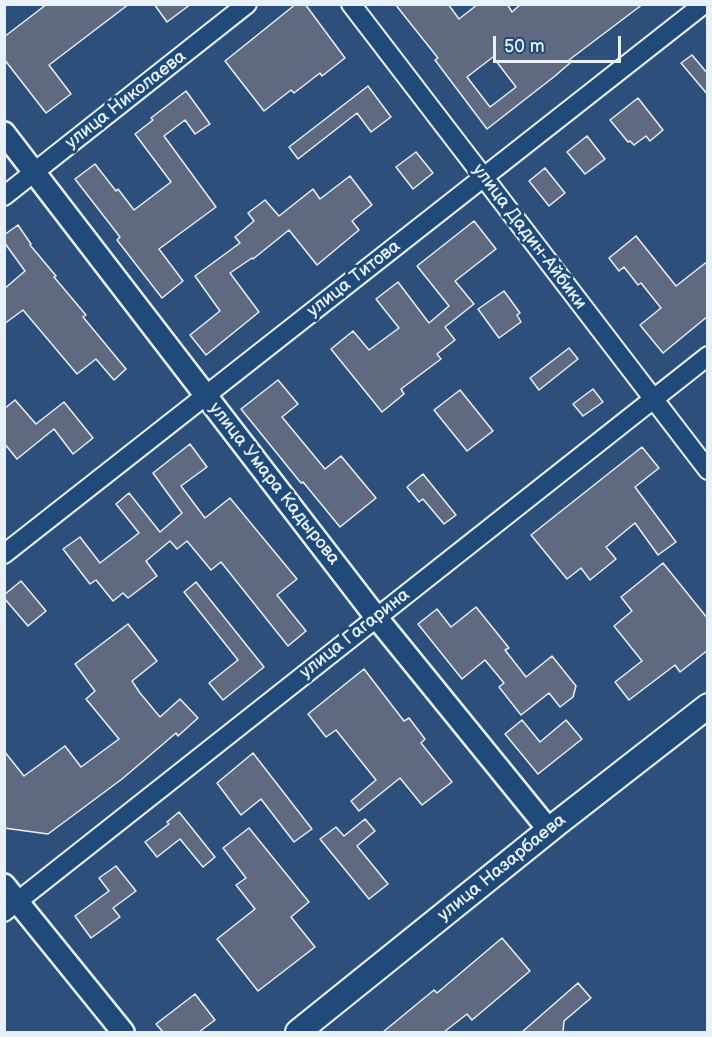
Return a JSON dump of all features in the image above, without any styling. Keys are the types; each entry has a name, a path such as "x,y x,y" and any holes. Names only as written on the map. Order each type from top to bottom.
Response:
{"main road":[{"name":"улица Назарбаева","path":"298,1032 549,830 708,706"}],"street":[{"name":"улица Николаева","path":"4,196 247,4"},
{"name":"улица Дадин-Айбики","path":"351,4 652,400 708,470"},
{"name":"улица Титова","path":"4,554 704,4"},
{"name":"улица Умара Кадырова","path":"4,133 376,616 549,830"},
{"name":"улица Гагарина","path":"11,907 376,616 708,356"},
{"path":"4,885 11,907 123,1032"}],"building":[{"path":"47,4 129,4 49,65 71,94 46,113 4,59 4,37"},
{"path":"154,4 191,4 167,22"},
{"path":"296,4 305,4 345,58 322,76 320,73 294,93 291,90 264,111 225,61"},
{"path":"395,4 448,4 459,19 478,4 507,4 512,12 521,4 643,4 569,60 570,63 555,76 487,129 435,60 438,58","holes":["493,57 516,87 490,107 467,77"]},
{"path":"692,55 708,74 708,95 681,63"},
{"path":"368,86 391,117 371,132 357,113 298,159 289,147"},
{"path":"186,91 210,124 195,134 185,120 164,136 216,207 159,249 183,281 162,298 117,240 120,237 75,179 95,164 134,210 171,182 135,134 153,120 151,118"},
{"path":"638,98 663,130 650,141 646,136 634,145 628,142 610,120"},
{"path":"587,136 605,159 585,174 567,152"},
{"path":"416,152 433,173 413,189 396,167"},
{"path":"545,168 565,193 549,206 529,181"},
{"path":"350,176 372,205 352,221 359,230 317,265 289,230 253,259 230,273 259,312 206,355 190,335 220,311 195,276 240,243 235,237 254,221 248,213 265,200 279,216 313,189 320,199"},
{"path":"474,221 496,249 455,281 474,304 445,327 455,340 437,354 441,359 401,389 404,394 382,412 331,349 353,331 369,350 399,328 376,299 398,282 429,323 449,306 417,266"},
{"path":"18,225 30,245 56,276 54,277 86,315 83,317 126,369 114,380 96,359 77,374 23,310 4,324 4,289 25,271 4,242 4,235"},
{"path":"636,236 676,286 708,261 708,316 663,353 640,325 661,308 641,283 638,285 624,267 619,271 609,258"},
{"path":"504,291 520,313 517,315 521,322 499,338 478,309"},
{"path":"569,348 578,359 539,390 530,378"},
{"path":"278,380 298,404 282,417 325,469 341,456 376,498 340,527 241,409"},
{"path":"593,389 603,402 583,416 573,404"},
{"path":"460,390 493,431 467,451 434,410"},
{"path":"15,400 36,424 64,402 93,438 73,454 54,429 17,459 4,443 4,409"},
{"path":"190,444 207,467 181,486 205,518 230,498 297,579 277,595 306,631 288,646 221,562 211,570 187,541 177,549 170,541 146,561 157,576 128,598 123,593 113,601 96,580 90,584 63,549 80,537 100,563 139,533 116,504 129,493 160,532 182,513 153,473"},
{"path":"642,447 659,468 635,487 676,542 658,555 635,523 606,547 616,559 590,580 581,568 567,579 531,535"},
{"path":"423,474 456,515 444,524 423,499 419,502 407,487"},
{"path":"663,563 708,619 708,650 680,672 675,665 629,700 615,682 642,661 614,626 632,611 621,597"},
{"path":"21,581 46,611 28,626 4,598 4,595"},
{"path":"196,582 264,667 223,700 209,683 238,660 184,592"},
{"path":"476,607 509,648 505,650 526,677 552,656 576,686 573,697 560,707 549,693 521,715 499,687 504,683 485,660 462,679 418,624 437,609 451,627"},
{"path":"128,624 157,661 132,681 140,693 160,717 180,699 198,718 178,736 176,733 122,779 48,834 4,828 4,751 24,776 65,746 81,767 119,739 86,699 95,691 75,664"},
{"path":"364,669 404,721 409,718 425,739 421,743 452,782 422,805 400,778 359,811 351,801 376,780 336,730 326,737 308,714"},
{"path":"522,720 540,742 566,720 582,739 538,774 505,734"},
{"path":"253,753 312,829 294,842 261,799 241,815 217,783"},
{"path":"179,812 215,857 203,867 180,839 157,857 145,842 169,824 167,822"},
{"path":"365,819 375,831 357,846 388,884 369,899 320,839 336,827 344,836"},
{"path":"249,828 309,902 291,917 315,947 258,991 217,939 255,909 236,885 246,878 223,848"},
{"path":"116,866 136,891 113,908 120,917 91,938 75,916 109,891 99,878"},
{"path":"502,938 530,971 472,1020 467,1014 444,1032 383,1032 434,990 437,993"},
{"path":"578,983 591,998 564,1021 563,1032 522,1032"},
{"path":"195,994 215,1020 199,1032 163,1032 156,1024"}]}
